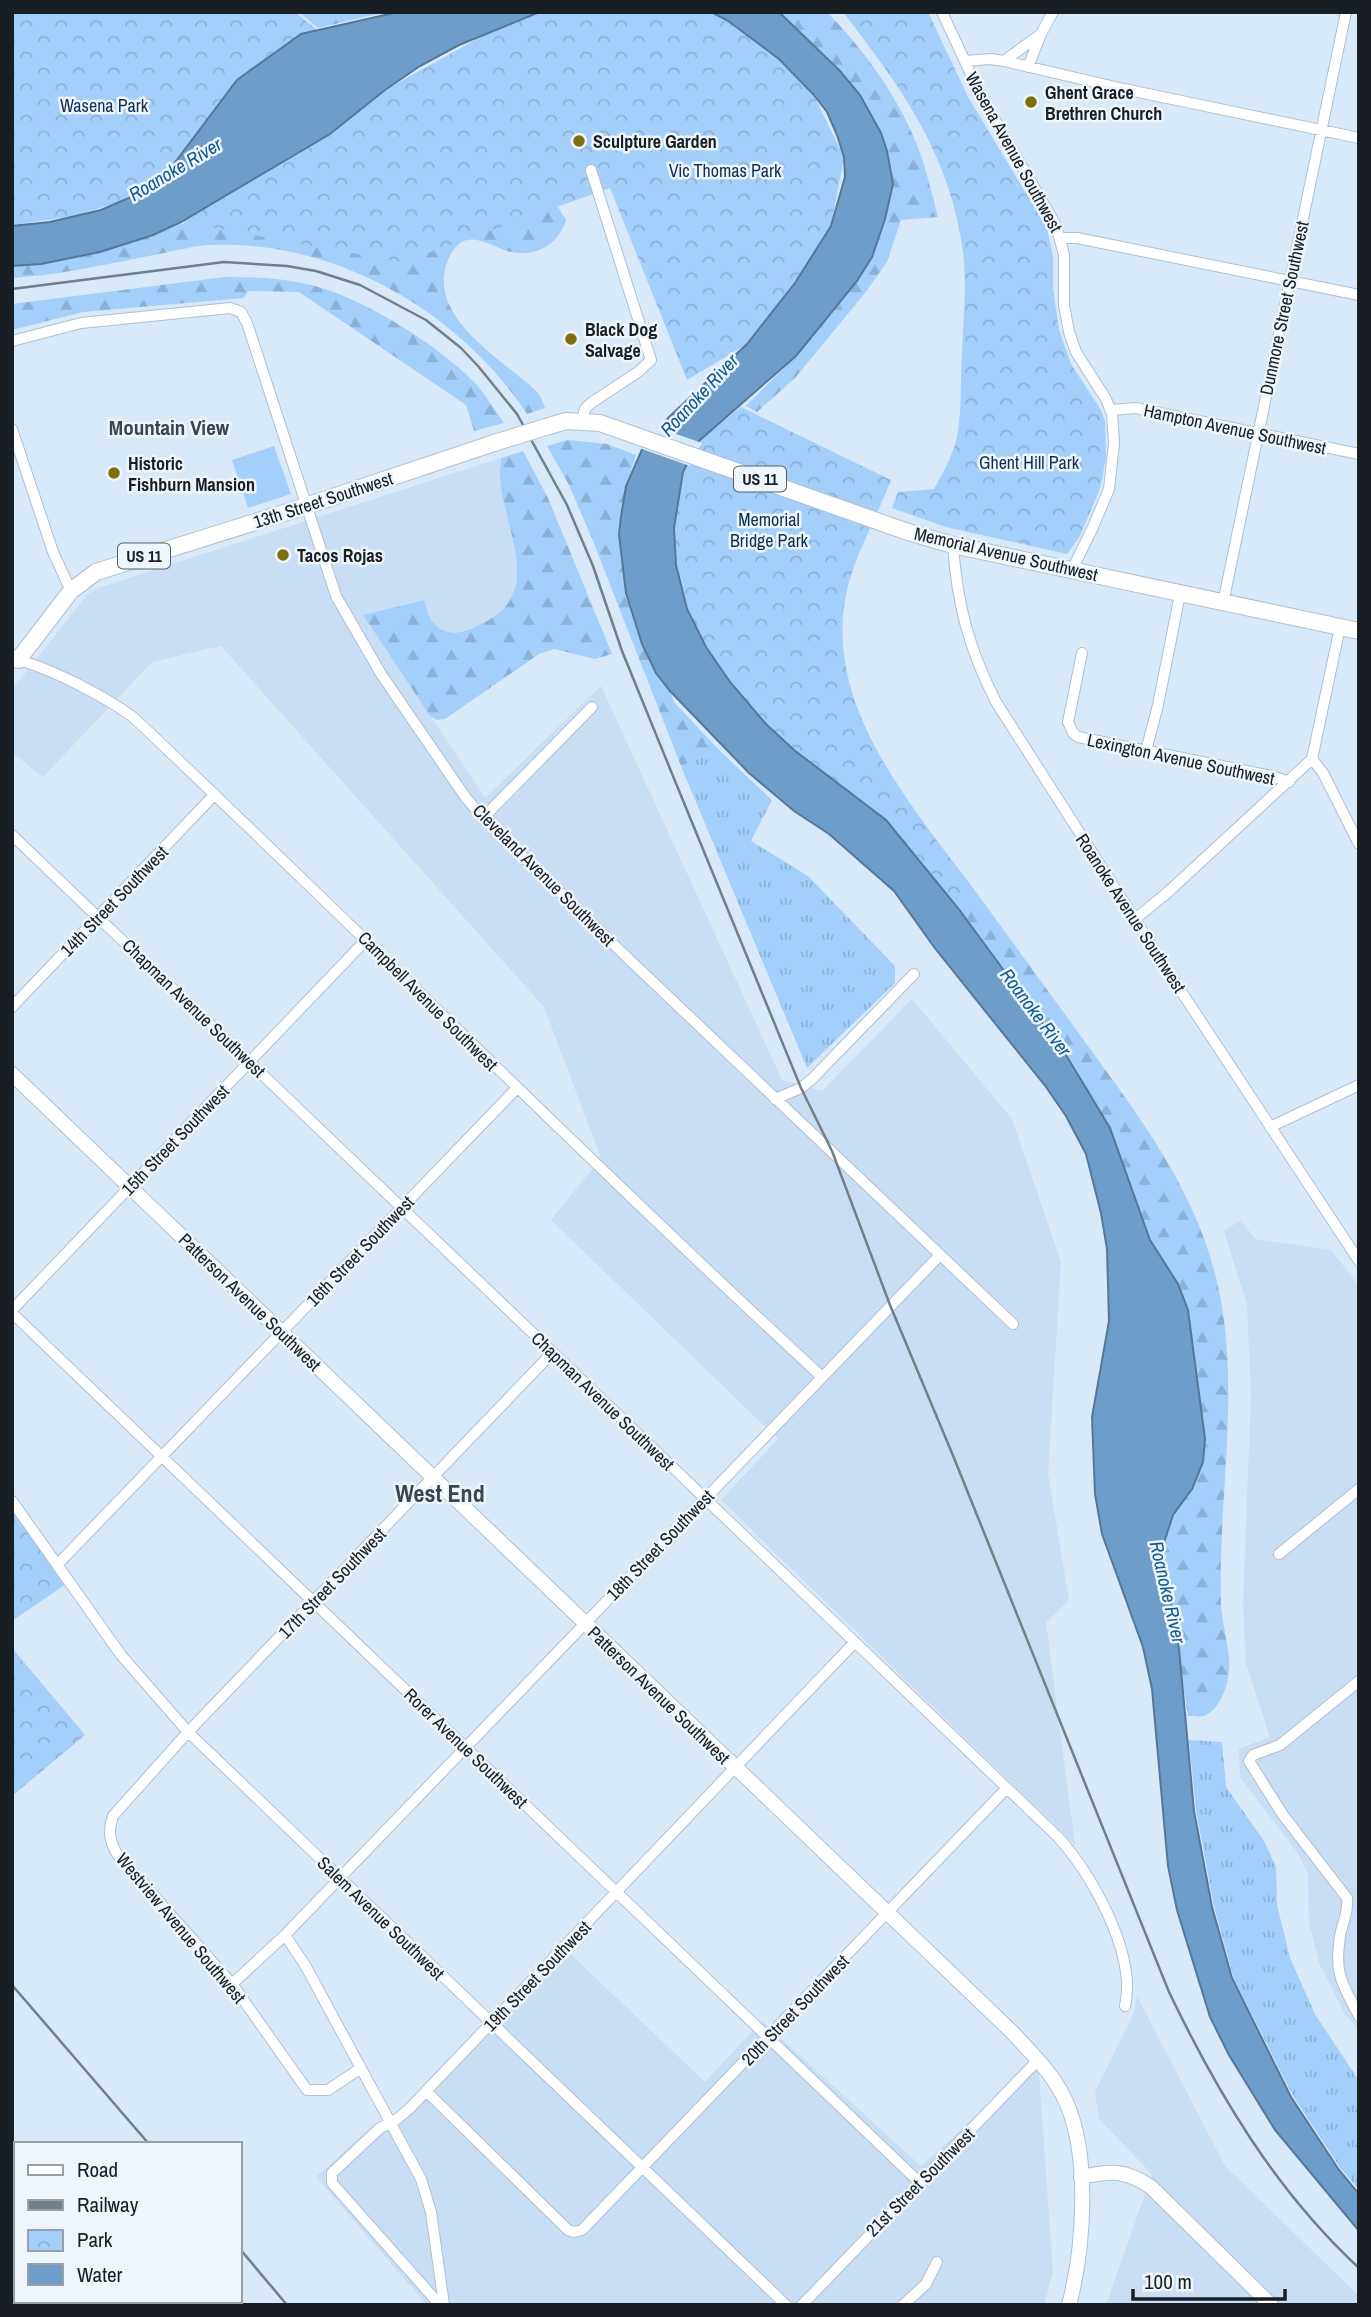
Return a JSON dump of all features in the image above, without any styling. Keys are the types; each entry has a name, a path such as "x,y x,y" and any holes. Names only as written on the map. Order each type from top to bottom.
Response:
{"main road":[{"name":"13th Street Southwest","path":"14,662 71,591 96,572 494,443 566,421 583,421"},
{"name":"Memorial Avenue Southwest","path":"583,421 615,428 905,531 953,545 1359,631"},
{"name":"Patterson Avenue Southwest","path":"12,1074 1038,2060 1071,2102 1075,2129 1081,2177 1079,2241 1069,2305"},
{"path":"1081,2177 1115,2171 1134,2176 1151,2187 1271,2305"}],"street":[{"name":"Wasena Avenue Southwest","path":"943,12 981,96 1056,225 1065,255 1063,305 1069,331 1076,352 1111,410 1114,443 1108,489 1072,570"},
{"path":"1028,67 1053,12"},
{"name":"Dunmore Street Southwest","path":"1223,603 1346,12"},
{"path":"1004,61 1041,34"},
{"path":"965,61 1004,61 1359,138"},
{"path":"583,421 585,409 591,403 638,372 651,360 591,170"},
{"path":"1061,238 1077,238 1359,295"},
{"name":"Cleveland Avenue Southwest","path":"12,341 81,323 230,308 240,312 247,323 332,586 344,613 384,678 467,798 484,818 775,1099 1013,1324"},
{"name":"Hampton Avenue Southwest","path":"1111,410 1136,408 1359,454"},
{"path":"12,429 53,552 71,591"},
{"name":"Roanoke Avenue Southwest","path":"953,545 964,624 982,674 1010,728 1359,1261"},
{"path":"1146,751 1180,594"},
{"path":"1135,919 1312,759 1340,627"},
{"name":"Lexington Avenue Southwest","path":"1082,653 1068,722 1078,737 1272,776 1289,782"},
{"name":"Campbell Avenue Southwest","path":"14,662 34,665 120,708 215,794 517,1088 822,1377"},
{"path":"484,818 592,707"},
{"path":"1312,759 1323,773 1359,844"},
{"name":"14th Street Southwest","path":"12,1007 215,794"},
{"name":"Chapman Avenue Southwest","path":"12,835 1073,1853 1095,1887 1126,1969 1128,1982 1125,2006"},
{"name":"15th Street Southwest","path":"12,1312 366,940"},
{"path":"775,1099 801,1088 813,1078 914,974"},
{"path":"1270,1127 1359,1085"},
{"name":"16th Street Southwest","path":"57,1565 517,1088"},
{"name":"18th Street Southwest","path":"232,1984 285,1935 940,1255"},
{"name":"Rorer Avenue Southwest","path":"12,1312 919,2182"},
{"name":"17th Street Southwest","path":"113,1816 188,1732 552,1353"},
{"path":"1279,1554 1359,1489"},
{"name":"Salem Avenue Southwest","path":"12,1501 121,1655 188,1732 786,2305"},
{"name":"19th Street Southwest","path":"442,2305 332,2183 332,2173 380,2128 409,2109 854,1643"},
{"path":"1359,1681 1280,1745 1253,1755 1249,1761 1283,1815 1347,1898 1338,1967 1343,1989 1359,2016"},
{"name":"20th Street Southwest","path":"426,2091 568,2230 582,2230 1007,1788"},
{"name":"Westview Avenue Southwest","path":"113,1816 108,1830 117,1854 232,1984 307,2090 328,2091 361,2068"},
{"path":"285,1935 305,1965 426,2193 442,2305"},
{"name":"21st Street Southwest","path":"802,2305 1038,2060"},
{"path":"903,2305 926,2284 937,2262"}],"shaded area":[{"path":"501,458 499,477 515,542 517,574 512,599 496,617 466,631 452,633 438,628 428,616 423,600 363,615 485,798 601,686 782,1080 822,1091 912,999 1012,1119 1061,1262 1048,1473 1069,1600 1046,1623 1075,1845 721,1500 778,1439 551,1220 601,1158 544,1007 221,646 152,662 43,777 12,755 12,690 87,595 98,588"},
{"path":"1241,1220 1255,1239 1331,1250 1359,1286 1359,2031 1345,2014 1319,1963 1309,1922 1308,1874 1297,1852 1240,1777 1239,1749 1270,1737 1246,1664 1243,1605 1251,1396 1247,1305 1224,1231"},
{"path":"560,1944 705,2082 762,2021 921,2166 1038,2060 1053,2272 1044,2305 427,2305 316,2177 370,2128 399,2112"},
{"path":"1137,1996 1225,2166 1359,2296 1359,2305 1106,2305 1152,2174 1099,2119 1095,2092 1134,2012"}],"green space":[{"name":"Wasena Park","path":"12,12 295,12 317,30 263,61 164,177 116,203 74,216 12,225"},
{"path":"299,12 386,12 318,28"},
{"name":"Vic Thomas Park","path":"544,12 711,12 727,20 779,59 813,94 844,157 831,226 795,283 747,344 687,380 610,188 402,262 182,222 330,134 385,90 486,34"},
{"path":"779,12 827,12 868,59 892,94 911,131 938,217 901,220 887,262 865,293 795,378 757,412 746,406 796,356 872,257 893,184 860,95 840,71"},
{"name":"Ghent Hill Park","path":"843,12 928,12 968,97 1047,228 1053,257 1053,288 1059,330 1071,364 1101,410 1105,421 1106,458 1100,489 1079,538 1067,554 946,527 892,508 898,492 934,489 957,439 965,276 963,251 947,183 920,123 885,68"},
{"path":"556,204 566,220 557,237 544,248 517,253 482,241 467,240 460,243 448,260 444,279 446,296 464,328 539,395 545,408 527,414 499,377 467,344 431,314 391,289 348,269 304,255 258,247 206,245 68,271 12,278 12,266 92,254 221,212"},
{"path":"225,277 268,278 311,285 353,300 376,312 421,339 461,369 480,389 504,423 474,431 466,405 299,292 248,291 244,298 83,312 12,330 12,304"},
{"name":"Memorial Bridge Park","path":"741,407 891,480 850,579 843,623 846,666 857,707 875,747 898,785 976,892 958,908 886,820 794,750 766,724 730,682 706,647 687,609 676,565 674,528 683,472 699,441"},
{"path":"568,440 607,444 636,455 626,486 619,534 626,593 642,644 656,673 670,691 674,702 719,750 681,766 593,541 569,485 547,446"},
{"path":"274,446 291,494 248,508 232,460"},
{"path":"523,451 548,498 612,654 595,659 554,649 539,654 445,719 437,720 430,716 363,615 424,600 429,616 435,624 454,633 477,626 503,610 513,594 517,577 513,538 500,480 501,458"},
{"path":"719,750 772,800 751,841 808,876 895,966 895,983 807,1068 681,766"},
{"path":"976,892 1152,1137 1188,1201 1214,1270 1222,1307 1228,1381 1221,1566 1222,1610 1229,1668 1227,1684 1220,1700 1216,1707 1204,1716 1188,1716 1162,1549 1173,1515 1192,1489 1203,1462 1205,1439 1188,1310 1178,1284 1150,1240 1123,1163 1066,1055 958,908"},
{"path":"12,1501 69,1582 12,1621"},
{"path":"12,1648 85,1735 12,1796"},
{"path":"1189,1740 1222,1742 1226,1787 1264,1841 1276,1867 1277,1905 1290,1958 1315,2014 1359,2081 1359,2190 1341,2169 1293,2096 1234,1979 1214,1906 1196,1810"}],"water":[{"name":"Roanoke River","path":"398,12 540,12 459,45 420,66 330,134 181,222 153,235 100,252 41,264 12,266 12,226 50,222 101,210 140,193 164,177 237,80 301,34"},
{"name":"Roanoke River","path":"711,12 779,12 840,71 860,95 881,133 893,184 872,257 857,281 796,356 699,441 683,472 674,528 676,565 687,609 706,647 730,682 766,724 794,750 886,820 958,908 1066,1055 1110,1128 1150,1240 1178,1284 1188,1310 1205,1439 1203,1462 1192,1489 1173,1515 1162,1549 1179,1649 1194,1811 1212,1907 1232,1978 1291,2097 1339,2170 1359,2194 1359,2231 1275,2130 1229,2055 1210,2017 1177,1910 1168,1866 1152,1689 1143,1647 1102,1534 1095,1494 1092,1417 1109,1321 1107,1249 1086,1154 1066,1116 1046,1087 934,947 894,891 829,834 794,811 749,773 670,691 656,673 642,644 626,593 619,534 626,486 643,447 669,417 747,344 795,283 831,226 845,177 844,157 837,135 827,112 813,94 779,59 727,20"}],"pier":[{"path":"656,427 702,443 690,466 639,448"}],"railway":[{"path":"12,289 224,262 287,266 316,271 360,285 426,320 461,348 517,414 567,505 593,566 622,651 801,1088 832,1151 890,1305 1169,1992 1208,2067 1251,2139 1301,2206 1359,2268"},
{"path":"12,1985 147,2142"},
{"path":"242,2251 287,2305"}],"place":[{"name":"Ghent Grace Brethren Church","path":"1031,102"},
{"name":"Sculpture Garden","path":"579,141"},
{"name":"Black Dog Salvage","path":"571,339"},
{"name":"Historic Fishburn Mansion","path":"114,473"},
{"name":"Tacos Rojas","path":"283,555"}],"district":[{"name":"Mountain View","path":"169,427"},
{"name":"West End","path":"440,1493"}]}
